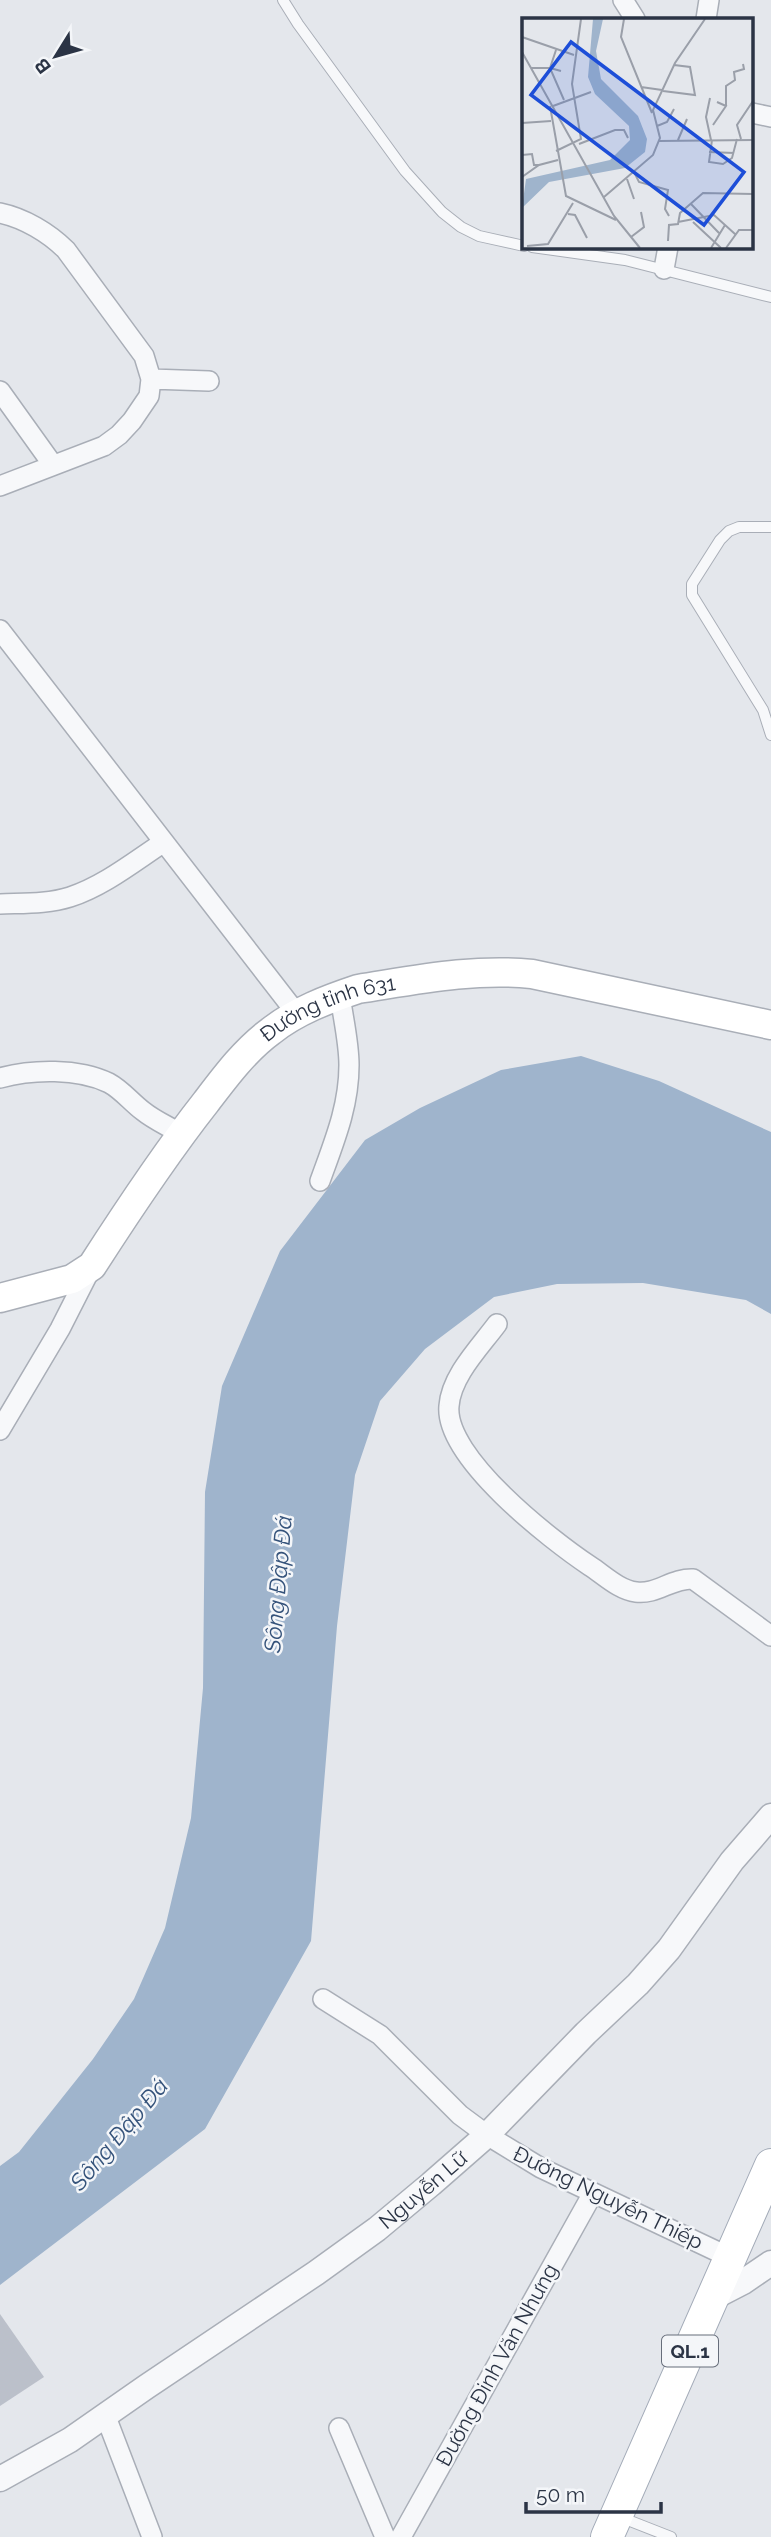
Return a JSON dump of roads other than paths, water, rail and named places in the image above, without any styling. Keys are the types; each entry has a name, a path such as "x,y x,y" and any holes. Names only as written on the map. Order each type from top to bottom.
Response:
{"main road":[{"name":"Đường tỉnh 631","path":"0,1298 72,1279 92,1266 181,1134 250,1049 296,1014 340,995 358,989 478,971 505,971 532,974 771,1024"},
{"name":"QL.1","path":"611,2526 771,2168"}],"street":[{"path":"623,0 634,18"},
{"path":"706,18 709,0"},
{"path":"0,213 12,215 40,230 54,238 66,250 144,356 151,379 149,396 132,421 104,446 0,486"},
{"path":"664,269 667,248"},
{"path":"151,379 209,381"},
{"path":"0,391 53,465"},
{"path":"0,630 296,1014"},
{"path":"0,904 49,902 70,897 95,887 164,842"},
{"path":"320,1181 342,1121 348,1091 349,1062 340,995"},
{"path":"0,1078 39,1072 98,1079 111,1084 149,1116 181,1134"},
{"path":"0,1430 60,1329 92,1266"},
{"path":"497,1324 459,1377 451,1396 449,1418 453,1431 467,1453 513,1506 559,1545 615,1583 638,1592 650,1591 682,1578 693,1579 771,1636"},
{"name":"Nguyễn Lữ","path":"0,2479 22,2469 106,2417 377,2230 487,2135 586,2033 638,1984 669,1949 732,1861 771,1816"},
{"name":"Đường Nguyễn Thiếp","path":"323,1999 380,2035 460,2115 487,2135 541,2168 731,2258"},
{"name":"Đường Đinh Văn Nhưng","path":"401,2537 593,2193"},
{"path":"714,2297 771,2263"},
{"path":"106,2417 152,2537"},
{"path":"339,2428 385,2537"}],"lane":[{"path":"283,0 405,170 442,212 461,227 479,236 522,246"},
{"path":"539,248 625,260 771,297"},
{"path":"771,527 739,527 729,531 720,540 692,584 692,595 763,710 771,734"},
{"path":"611,2526 671,2537"}],"water":[{"name":"Sông Đập Đá","path":"581,1056 659,1081 771,1132 771,1314 746,1300 643,1283 557,1284 494,1297 425,1349 380,1401 355,1475 337,1626 311,1941 205,2129 0,2285 0,2166 19,2152 93,2059 134,1999 165,1928 191,1818 203,1688 205,1492 222,1386 280,1251 365,1140 420,1108 501,1070"}]}
